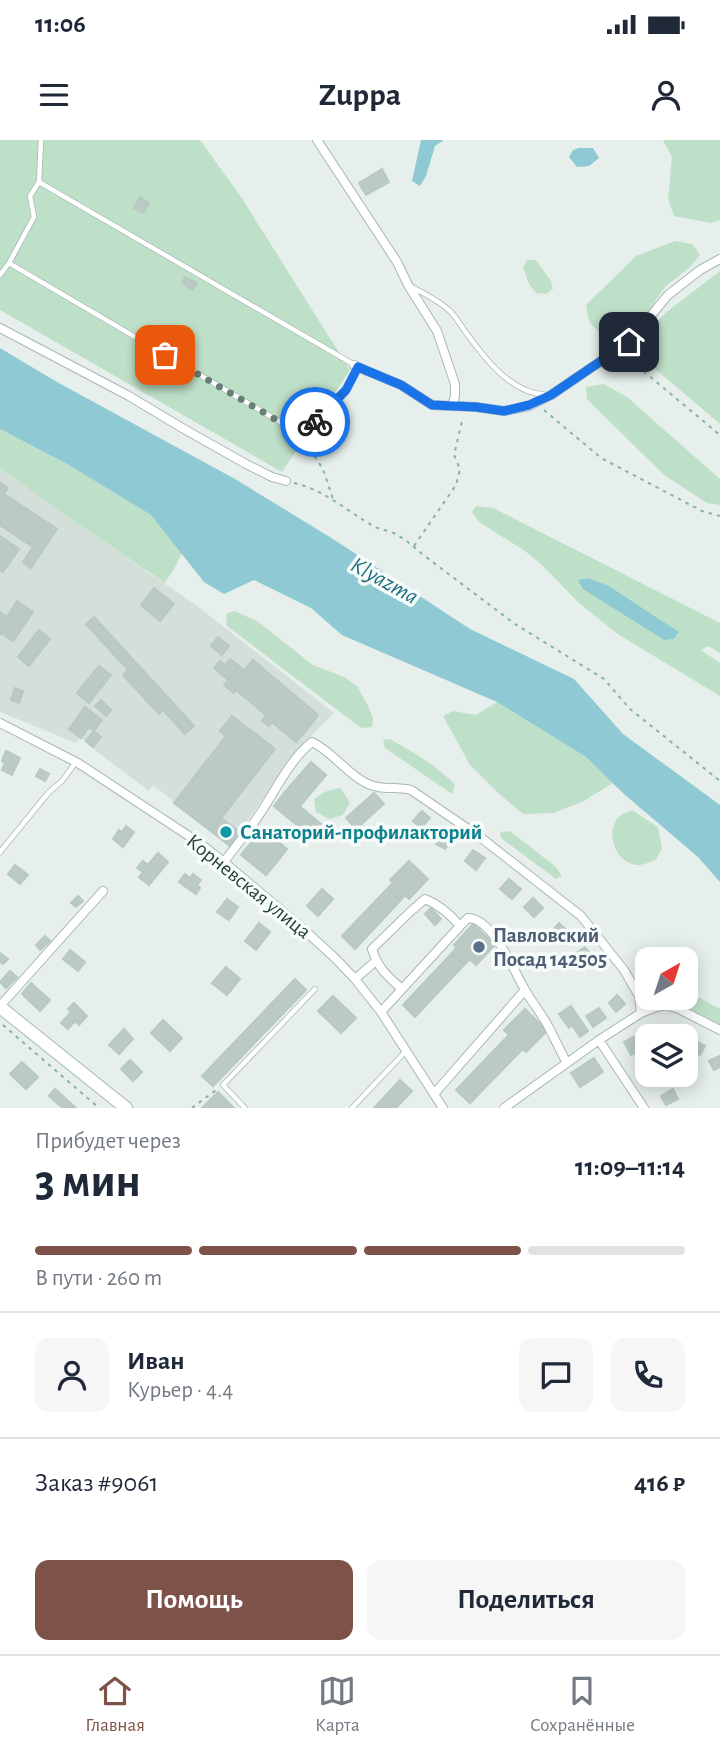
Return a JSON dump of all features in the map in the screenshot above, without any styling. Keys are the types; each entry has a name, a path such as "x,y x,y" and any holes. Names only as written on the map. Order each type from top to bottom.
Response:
{"street":[{"path":"317,140 397,262 437,331 455,384 452,406"},
{"path":"356,366 401,385 432,405 504,411 535,402 551,395 629,342 668,295 700,270 720,259"},
{"path":"0,328 129,396 246,464 286,481"},
{"name":"Корневская улица","path":"0,723 76,762 198,842 300,926 337,959 381,1012 443,1108"},
{"path":"224,862 296,760 312,743 320,746 350,774 368,784 385,789 411,790 480,837 569,906 581,916 624,970 639,996 642,1013"},
{"path":"103,891 0,1006 125,1108"},
{"path":"402,989 387,976 376,961 372,949 425,900 435,903 449,913 460,926"},
{"path":"381,1012 460,926 468,918 474,919 488,929 504,949 567,1063"},
{"path":"355,979 376,961"},
{"path":"433,1094 525,990"},
{"path":"504,1108 599,1040 642,1013 666,1005 720,1030"},
{"path":"599,1040 644,1108"}],"lane":[{"path":"0,275 34,217 30,196 39,182 41,140"},
{"path":"9,263 299,433 304,434 346,390 356,366 39,182"},
{"path":"408,285 450,312 480,352 503,375 526,391 551,395"},
{"path":"0,852 76,762"},
{"path":"245,1108 223,1085 315,989"},
{"path":"352,1108 406,1051"}],"path":[{"path":"621,352 720,435"},
{"path":"535,402 601,458 702,511 720,516"},
{"path":"414,547 456,485 460,469 454,455 465,407"},
{"path":"304,434 304,442 323,470 334,501"},
{"path":"286,481 306,486 378,528 407,541 515,624 604,679 629,709 720,781"},
{"path":"0,1022 99,1108"},
{"path":"192,1108 223,1085"}],"shaded area":[{"path":"0,468 196,605 334,713 280,774 230,846 153,785 149,791 81,738 76,743 0,712"}],"green space":[{"path":"0,140 200,140 241,197 350,370 282,472 0,310"},
{"path":"663,140 720,140 720,220 711,223 674,216 668,199 672,157"},
{"path":"675,241 692,244 700,255 689,268 666,286 638,325 622,339 603,336 589,322 586,305 636,256"},
{"path":"527,260 536,260 551,281 553,289 546,294 536,293 529,284 523,267"},
{"path":"720,271 720,424 646,361 643,340 664,314"},
{"path":"604,384 627,397 720,479 720,505 707,503 664,475 587,399 586,387"},
{"path":"0,429 67,464 151,515 182,553 165,583 0,468"},
{"path":"476,506 493,508 720,623 720,653 708,646 701,650 720,663 720,696 616,633 578,602 542,565 479,522 472,512","holes":["609,586 679,632 674,639 664,640 630,617"]},
{"path":"234,611 257,621 313,665 344,677 357,686 373,718 372,727 361,728 227,626 226,614"},
{"path":"497,702 586,757 613,783 582,802 553,813 523,814 470,765 443,716 453,711 476,715"},
{"path":"390,739 441,771 455,785 452,794 385,748 383,740"},
{"path":"340,788 350,802 343,815 329,819 316,812 314,799 327,791"},
{"path":"632,810 658,827 662,848 656,860 641,865 624,859 618,853 612,837 616,821 621,815"},
{"path":"510,831 556,867 562,876 556,879 501,838 500,832"},
{"path":"698,997 720,1009 720,1025 692,1010 698,1010"}],"water":[{"path":"421,140 444,140 435,146 426,176 420,186 412,181"},
{"path":"593,148 599,158 589,166 577,167 569,157 573,150"},
{"name":"Klyazma","path":"0,348 235,479 333,539 470,629 574,679 623,734 720,805 720,882 698,857 624,794 586,757 497,702 342,635 311,608 254,580 224,594 204,582 151,515 67,464 0,429"},
{"path":"588,578 609,586 679,632 674,639 664,640 583,589 578,580"}],"building":[{"path":"382,169 389,182 366,195 359,183"},
{"path":"140,197 149,203 143,213 134,208"},
{"path":"185,277 197,283 193,290 182,283"},
{"path":"149,353 164,361 158,371 144,364"},
{"path":"0,482 8,488 4,494 57,529 31,568 23,562 33,547 0,525"},
{"path":"0,536 19,549 3,572 0,570"},
{"path":"154,588 174,604 160,621 141,605"},
{"path":"17,601 33,612 13,641 0,634 0,612 7,617"},
{"path":"94,617 194,726 185,734 163,710 159,714 123,675 128,670 86,624"},
{"path":"39,630 50,639 29,666 18,657"},
{"path":"218,637 229,646 222,655 211,646"},
{"path":"230,659 239,666 228,680 214,668 220,661 225,665"},
{"path":"253,660 318,715 310,726 244,670"},
{"path":"99,666 111,675 89,703 77,693"},
{"path":"239,666 310,726 296,742 272,722 269,726 262,721 266,715 236,690 234,693 224,685"},
{"path":"15,688 23,691 19,703 11,700"},
{"path":"101,700 111,710 106,716 95,706"},
{"path":"85,707 102,720 94,731 89,727 81,738 69,729"},
{"path":"232,716 275,749 211,831 174,803 226,736 220,731"},
{"path":"94,731 101,737 93,747 86,741"},
{"path":"6,751 20,758 12,775 2,770"},
{"path":"311,762 326,775 300,806 284,793"},
{"path":"40,769 49,774 45,781 36,776"},
{"path":"284,793 321,824 310,836 274,806"},
{"path":"374,793 384,804 356,829 346,818"},
{"path":"422,811 430,818 421,828 413,821"},
{"name":"Санаторий-профилакторий","path":"221,818 241,833 230,846 211,831"},
{"path":"126,826 134,832 123,847 113,839 119,830 122,832"},
{"path":"262,829 270,835 260,848 277,862 266,875 241,855"},
{"path":"444,830 453,836 445,849 436,844"},
{"path":"270,835 287,849 277,862 260,848"},
{"path":"473,850 485,858 476,870 465,861"},
{"path":"158,853 168,862 149,885 139,877 143,872 137,868 143,861 148,865"},
{"path":"409,861 428,879 409,899 390,880"},
{"path":"15,865 28,875 20,884 8,874"},
{"path":"185,874 190,878 193,874 201,880 196,894 179,882"},
{"path":"509,879 521,889 512,899 500,889"},
{"path":"393,883 405,895 400,901 387,889"},
{"path":"322,889 333,899 318,916 307,906"},
{"path":"387,889 400,901 355,949 342,936"},
{"path":"78,896 83,901 76,907 71,903"},
{"path":"533,898 543,908 534,917 524,907"},
{"path":"227,899 238,907 229,920 217,912"},
{"path":"431,908 441,919 435,925 425,914"},
{"path":"259,923 270,932 256,950 245,941"},
{"path":"559,923 574,937 566,945 552,931"},
{"path":"473,924 495,945 476,965 454,945"},
{"path":"45,936 50,941 40,950 36,945"},
{"path":"457,947 470,959 464,965 452,953"},
{"path":"585,947 595,961 585,968 575,954"},
{"path":"70,950 85,962 78,971 63,959"},
{"path":"0,953 8,959 3,964 0,962"},
{"path":"452,953 464,965 415,1017 403,1005"},
{"path":"226,967 240,979 227,995 212,983"},
{"path":"10,971 17,977 6,988 0,982"},
{"path":"295,979 306,990 213,1086 202,1076"},
{"path":"31,983 50,1000 40,1011 22,994"},
{"path":"617,995 625,1004 616,1012 609,1003"},
{"path":"333,996 356,1018 341,1033 318,1011"},
{"path":"74,1003 87,1016 79,1025 75,1021 68,1029 61,1023 71,1012 68,1009"},
{"path":"571,1006 588,1031 580,1037 572,1025 569,1028 559,1014"},
{"path":"599,1008 606,1018 593,1027 586,1016"},
{"path":"525,1009 547,1031 526,1052 504,1030"},
{"path":"163,1020 182,1038 170,1051 151,1033"},
{"path":"124,1029 133,1039 119,1054 109,1045"},
{"path":"509,1035 523,1049 517,1055 503,1041"},
{"path":"635,1036 635,1053 631,1055 624,1042"},
{"path":"503,1041 517,1055 470,1103 456,1090"},
{"path":"698,1042 705,1046 700,1055 698,1054"},
{"path":"719,1056 720,1067 714,1070 709,1061"},
{"path":"594,1058 603,1072 580,1087 571,1073"},
{"path":"130,1060 142,1072 133,1081 121,1069"},
{"path":"22,1062 38,1077 26,1089 10,1074"},
{"path":"400,1080 412,1091 396,1108 374,1108"},
{"path":"55,1089 76,1108 63,1108 49,1096"},
{"path":"673,1089 678,1099 666,1105 661,1096"},
{"path":"218,1092 234,1108 202,1108"}],"way so far":[{"path":"165,355 299,433 304,434 315,422"}],"place":[{"name":"Санаторий-профилакторий","path":"226,832"},
{"name":"Павловский Посад 142505","path":"479,947"}],"route":[{"path":"315,422 346,390 358,367 401,385 432,405 504,411 529,405 551,395 629,342"}]}
